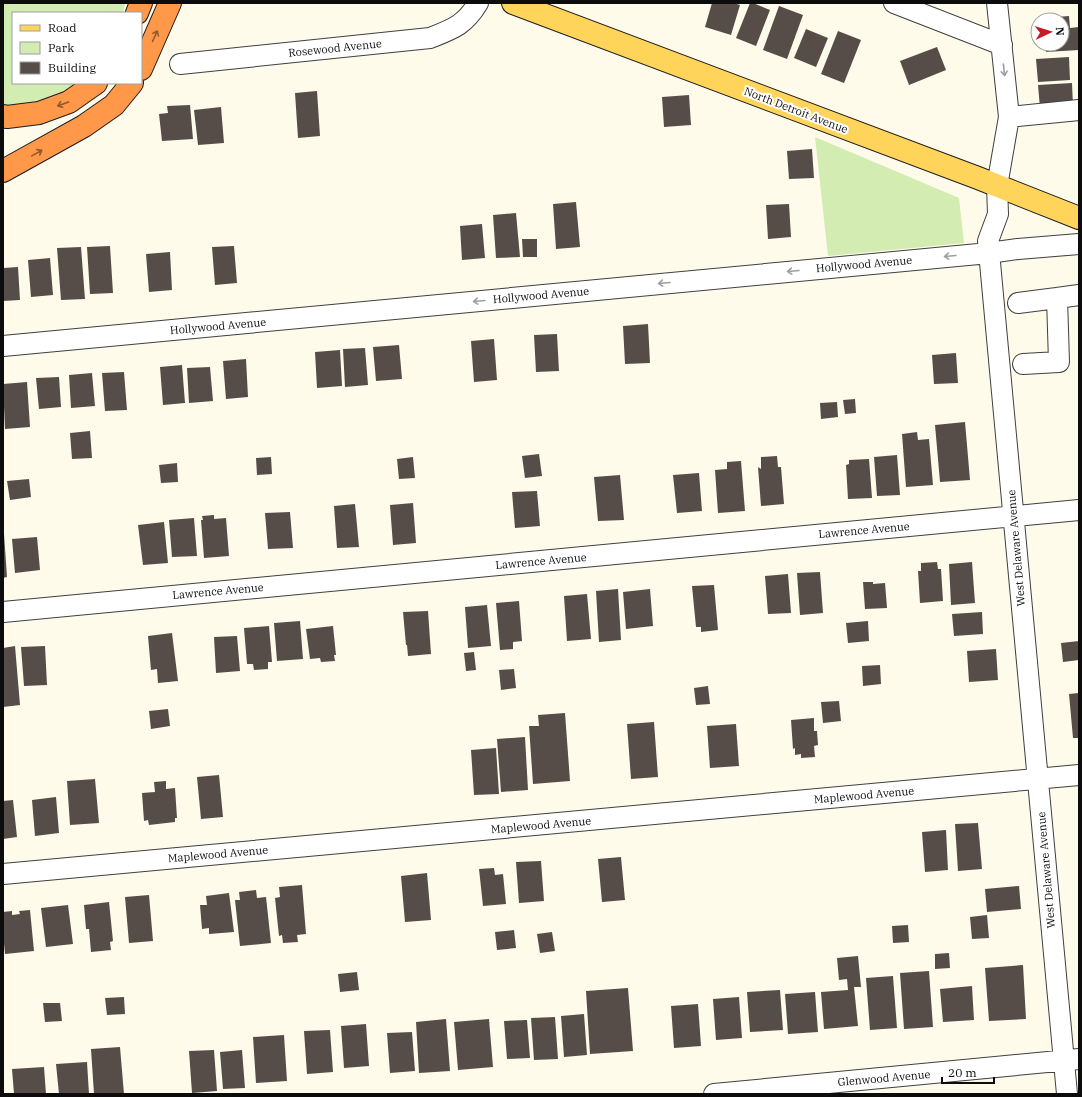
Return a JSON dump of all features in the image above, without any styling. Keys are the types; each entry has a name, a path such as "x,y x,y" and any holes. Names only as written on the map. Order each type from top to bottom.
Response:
{"highway":[{"path":"136,12 141,3"},
{"path":"142,67 170,3"},
{"path":"3,116 7,117 39,113 69,102 95,84"},
{"path":"3,171 84,126 114,105 131,84"}],"main road":[{"name":"North Detroit Avenue","path":"513,3 1079,218"}],"street":[{"name":"Rosewood Avenue","path":"180,64 430,38 454,28 471,16 478,3"},
{"path":"894,3 1002,46"},
{"name":"West Delaware Avenue","path":"997,3 1009,117 997,186 998,214 988,241 1038,778 1072,1060 1068,1094"},
{"path":"1009,117 1079,110"},
{"name":"Hollywood Avenue","path":"3,346 1079,244"},
{"path":"994,305 1079,295"},
{"path":"1000,366 1059,362 1058,298"},
{"name":"Lawrence Avenue","path":"3,612 1079,510"},
{"name":"Maplewood Avenue","path":"3,874 1079,774"},
{"name":"Glenwood Avenue","path":"714,1094 1072,1060"}],"green space":[{"path":"3,3 125,3 123,12 12,12 12,84 80,84 62,97 54,100 20,107 3,106"},
{"path":"815,137 959,198 964,243 828,256"}],"building":[{"path":"712,3 733,3 740,5 731,35 705,27"},
{"path":"750,3 770,10 756,46 736,38"},
{"path":"779,6 803,15 787,59 763,50"},
{"path":"1079,27 1079,50 1070,51 1070,28"},
{"path":"806,29 828,38 816,67 794,58"},
{"path":"838,31 861,40 844,83 821,74"},
{"path":"937,47 946,70 909,85 900,61"},
{"path":"1069,57 1070,80 1038,82 1036,59"},
{"path":"1072,83 1073,106 1040,108 1038,85"},
{"path":"317,91 320,136 298,138 295,93"},
{"path":"689,95 691,125 664,127 662,97"},
{"path":"190,105 193,139 162,141 159,114 168,113 167,106"},
{"path":"221,107 224,143 198,145 194,110"},
{"path":"812,149 814,178 789,179 787,151"},
{"path":"576,202 580,247 556,249 553,204"},
{"path":"789,204 791,237 768,239 766,205"},
{"path":"516,213 520,257 496,258 493,215"},
{"path":"482,224 485,258 462,260 460,226"},
{"path":"522,239 537,239 537,257 523,257"},
{"path":"110,246 113,293 90,294 87,247"},
{"path":"234,246 237,283 215,285 212,247"},
{"path":"81,247 85,299 61,300 57,248"},
{"path":"170,252 172,290 149,292 146,254"},
{"path":"50,258 53,295 31,297 28,260"},
{"path":"18,267 20,300 3,301 3,268"},
{"path":"648,324 650,363 625,364 623,326"},
{"path":"557,334 559,371 536,372 534,335"},
{"path":"494,339 497,380 474,382 471,341"},
{"path":"399,345 402,379 376,381 373,347"},
{"path":"365,348 368,385 345,387 343,349"},
{"path":"340,350 342,386 317,388 315,352"},
{"path":"956,353 958,383 934,384 932,355"},
{"path":"246,359 248,397 226,399 223,361"},
{"path":"182,365 185,403 163,405 160,367"},
{"path":"210,367 213,401 189,403 187,368"},
{"path":"124,372 127,410 105,411 102,373"},
{"path":"92,373 95,406 71,408 69,375"},
{"path":"59,377 61,407 39,409 36,378"},
{"path":"27,382 30,427 5,429 3,384"},
{"path":"855,399 856,413 845,414 843,400"},
{"path":"837,402 838,417 821,419 820,403"},
{"path":"965,422 970,480 940,482 935,425"},
{"path":"90,431 92,458 72,459 70,433"},
{"path":"917,432 918,440 929,439 933,485 906,487 902,434"},
{"path":"539,454 542,476 525,478 522,456"},
{"path":"897,455 900,495 877,496 874,457"},
{"path":"777,456 778,467 781,467 784,504 761,506 758,467 761,469 761,457"},
{"path":"271,457 272,474 257,475 256,458"},
{"path":"413,457 415,478 399,479 397,459"},
{"path":"869,459 872,498 848,499 846,465 849,464 849,460"},
{"path":"741,461 745,511 718,513 715,470 727,469 727,462"},
{"path":"177,463 178,482 161,483 159,465"},
{"path":"699,473 702,511 677,513 673,475"},
{"path":"620,475 624,520 598,521 594,477"},
{"path":"29,479 31,497 10,500 7,481"},
{"path":"537,491 540,526 515,528 512,492"},
{"path":"413,503 416,543 393,545 390,505"},
{"path":"355,504 359,547 337,548 334,506"},
{"path":"290,512 293,548 268,549 265,513"},
{"path":"214,515 214,519 226,518 229,556 204,558 201,520 203,520 202,516"},
{"path":"194,518 197,556 172,557 169,520"},
{"path":"164,522 168,563 143,565 138,525"},
{"path":"3,534 7,577 3,578"},
{"path":"37,537 40,570 15,573 12,539"},
{"path":"937,562 938,569 941,569 943,601 920,603 918,571 921,571 921,563"},
{"path":"972,562 975,603 951,605 949,564"},
{"path":"820,572 823,613 800,615 797,573"},
{"path":"788,574 791,613 768,614 765,576"},
{"path":"863,582 873,582 873,584 885,583 887,608 865,609"},
{"path":"714,585 718,630 701,632 701,627 696,627 692,586"},
{"path":"618,589 621,640 599,642 596,591"},
{"path":"650,589 653,626 626,629 623,592"},
{"path":"587,594 591,639 567,641 564,596"},
{"path":"519,601 522,641 513,642 513,649 500,650 496,603"},
{"path":"487,605 491,646 468,648 465,607"},
{"path":"428,611 431,654 408,656 403,612"},
{"path":"982,612 983,634 954,636 952,614"},
{"path":"300,621 303,659 277,661 274,623"},
{"path":"868,621 869,641 848,643 846,623"},
{"path":"269,626 272,662 268,662 268,669 254,670 253,664 247,664 244,628"},
{"path":"333,626 336,655 334,655 335,661 321,662 320,658 310,659 306,629"},
{"path":"172,633 178,681 158,683 157,669 151,670 148,636"},
{"path":"237,636 240,671 216,673 214,637"},
{"path":"1079,641 1079,660 1063,662 1061,643"},
{"path":"15,646 20,705 3,707 3,648"},
{"path":"45,646 47,685 24,686 21,647"},
{"path":"996,649 998,680 969,682 967,651"},
{"path":"474,652 476,670 466,671 464,653"},
{"path":"880,665 881,684 863,686 862,666"},
{"path":"514,669 516,688 501,690 499,670"},
{"path":"708,686 710,704 696,705 694,688"},
{"path":"1079,693 1079,738 1073,738 1069,694"},
{"path":"839,701 841,721 823,723 821,702"},
{"path":"168,709 170,726 151,729 149,711"},
{"path":"565,713 570,781 533,784 529,726 539,726 538,715"},
{"path":"814,718 814,731 817,731 818,745 814,746 815,757 801,758 801,754 795,755 795,748 793,749 791,720"},
{"path":"654,722 658,777 631,779 627,724"},
{"path":"736,724 739,766 710,768 707,726"},
{"path":"525,737 528,790 501,792 497,739"},
{"path":"496,748 499,794 474,795 471,750"},
{"path":"219,775 223,817 201,819 197,777"},
{"path":"95,779 99,823 70,825 67,781"},
{"path":"166,781 166,789 175,788 177,818 175,818 175,822 149,825 148,820 144,821 142,793 155,792 154,782"},
{"path":"56,797 59,833 35,836 32,800"},
{"path":"13,800 17,837 3,839 3,801"},
{"path":"978,823 982,869 958,871 955,824"},
{"path":"946,830 948,870 925,872 922,832"},
{"path":"621,857 625,900 602,902 598,859"},
{"path":"541,861 544,901 519,903 516,862"},
{"path":"494,868 495,875 503,874 506,904 483,906 479,869"},
{"path":"427,873 431,920 405,922 401,876"},
{"path":"302,885 306,934 297,935 298,942 283,943 282,935 279,936 275,898 280,897 279,887"},
{"path":"1019,886 1021,909 987,912 985,889"},
{"path":"256,890 257,898 266,897 271,943 240,946 235,900 240,900 239,892"},
{"path":"229,893 234,932 209,934 209,928 202,929 200,905 207,905 206,896"},
{"path":"149,895 153,941 129,943 125,897"},
{"path":"109,902 113,941 110,942 111,950 91,952 89,929 86,929 84,905"},
{"path":"68,905 73,944 46,947 41,908"},
{"path":"30,910 34,951 5,954 3,912 12,911 12,915 20,914 19,911"},
{"path":"987,915 989,938 972,939 970,917"},
{"path":"908,925 909,942 893,943 892,926"},
{"path":"514,930 516,948 497,950 495,932"},
{"path":"552,932 555,951 540,953 537,934"},
{"path":"949,953 950,968 935,969 935,954"},
{"path":"858,956 861,987 854,987 858,1026 824,1029 821,992 848,990 847,979 839,980 837,958"},
{"path":"1023,965 1026,1019 989,1021 985,968"},
{"path":"929,971 933,1027 904,1029 900,973"},
{"path":"357,972 359,990 340,992 338,974"},
{"path":"893,976 897,1028 870,1030 866,978"},
{"path":"972,986 974,1020 943,1022 940,989"},
{"path":"628,988 633,1051 590,1054 586,991"},
{"path":"780,990 783,1030 750,1032 747,992"},
{"path":"815,992 818,1032 788,1034 785,994"},
{"path":"124,997 125,1014 107,1015 105,998"},
{"path":"739,997 742,1038 716,1040 713,999"},
{"path":"43,1003 60,1003 62,1021 45,1022"},
{"path":"698,1004 701,1046 674,1048 671,1006"},
{"path":"584,1014 587,1055 564,1057 561,1016"},
{"path":"555,1017 558,1059 534,1060 531,1018"},
{"path":"446,1019 450,1071 419,1073 416,1022"},
{"path":"489,1019 493,1067 458,1070 454,1022"},
{"path":"527,1020 530,1058 507,1059 504,1021"},
{"path":"366,1024 369,1066 344,1068 341,1026"},
{"path":"330,1030 333,1072 307,1074 304,1031"},
{"path":"412,1032 415,1071 390,1073 387,1033"},
{"path":"284,1035 287,1081 256,1083 253,1037"},
{"path":"120,1047 124,1094 94,1094 91,1049"},
{"path":"214,1050 217,1091 192,1093 189,1051"},
{"path":"242,1050 245,1088 223,1089 220,1052"},
{"path":"87,1062 89,1094 59,1094 56,1064"},
{"path":"44,1067 46,1094 14,1094 12,1069"}]}
